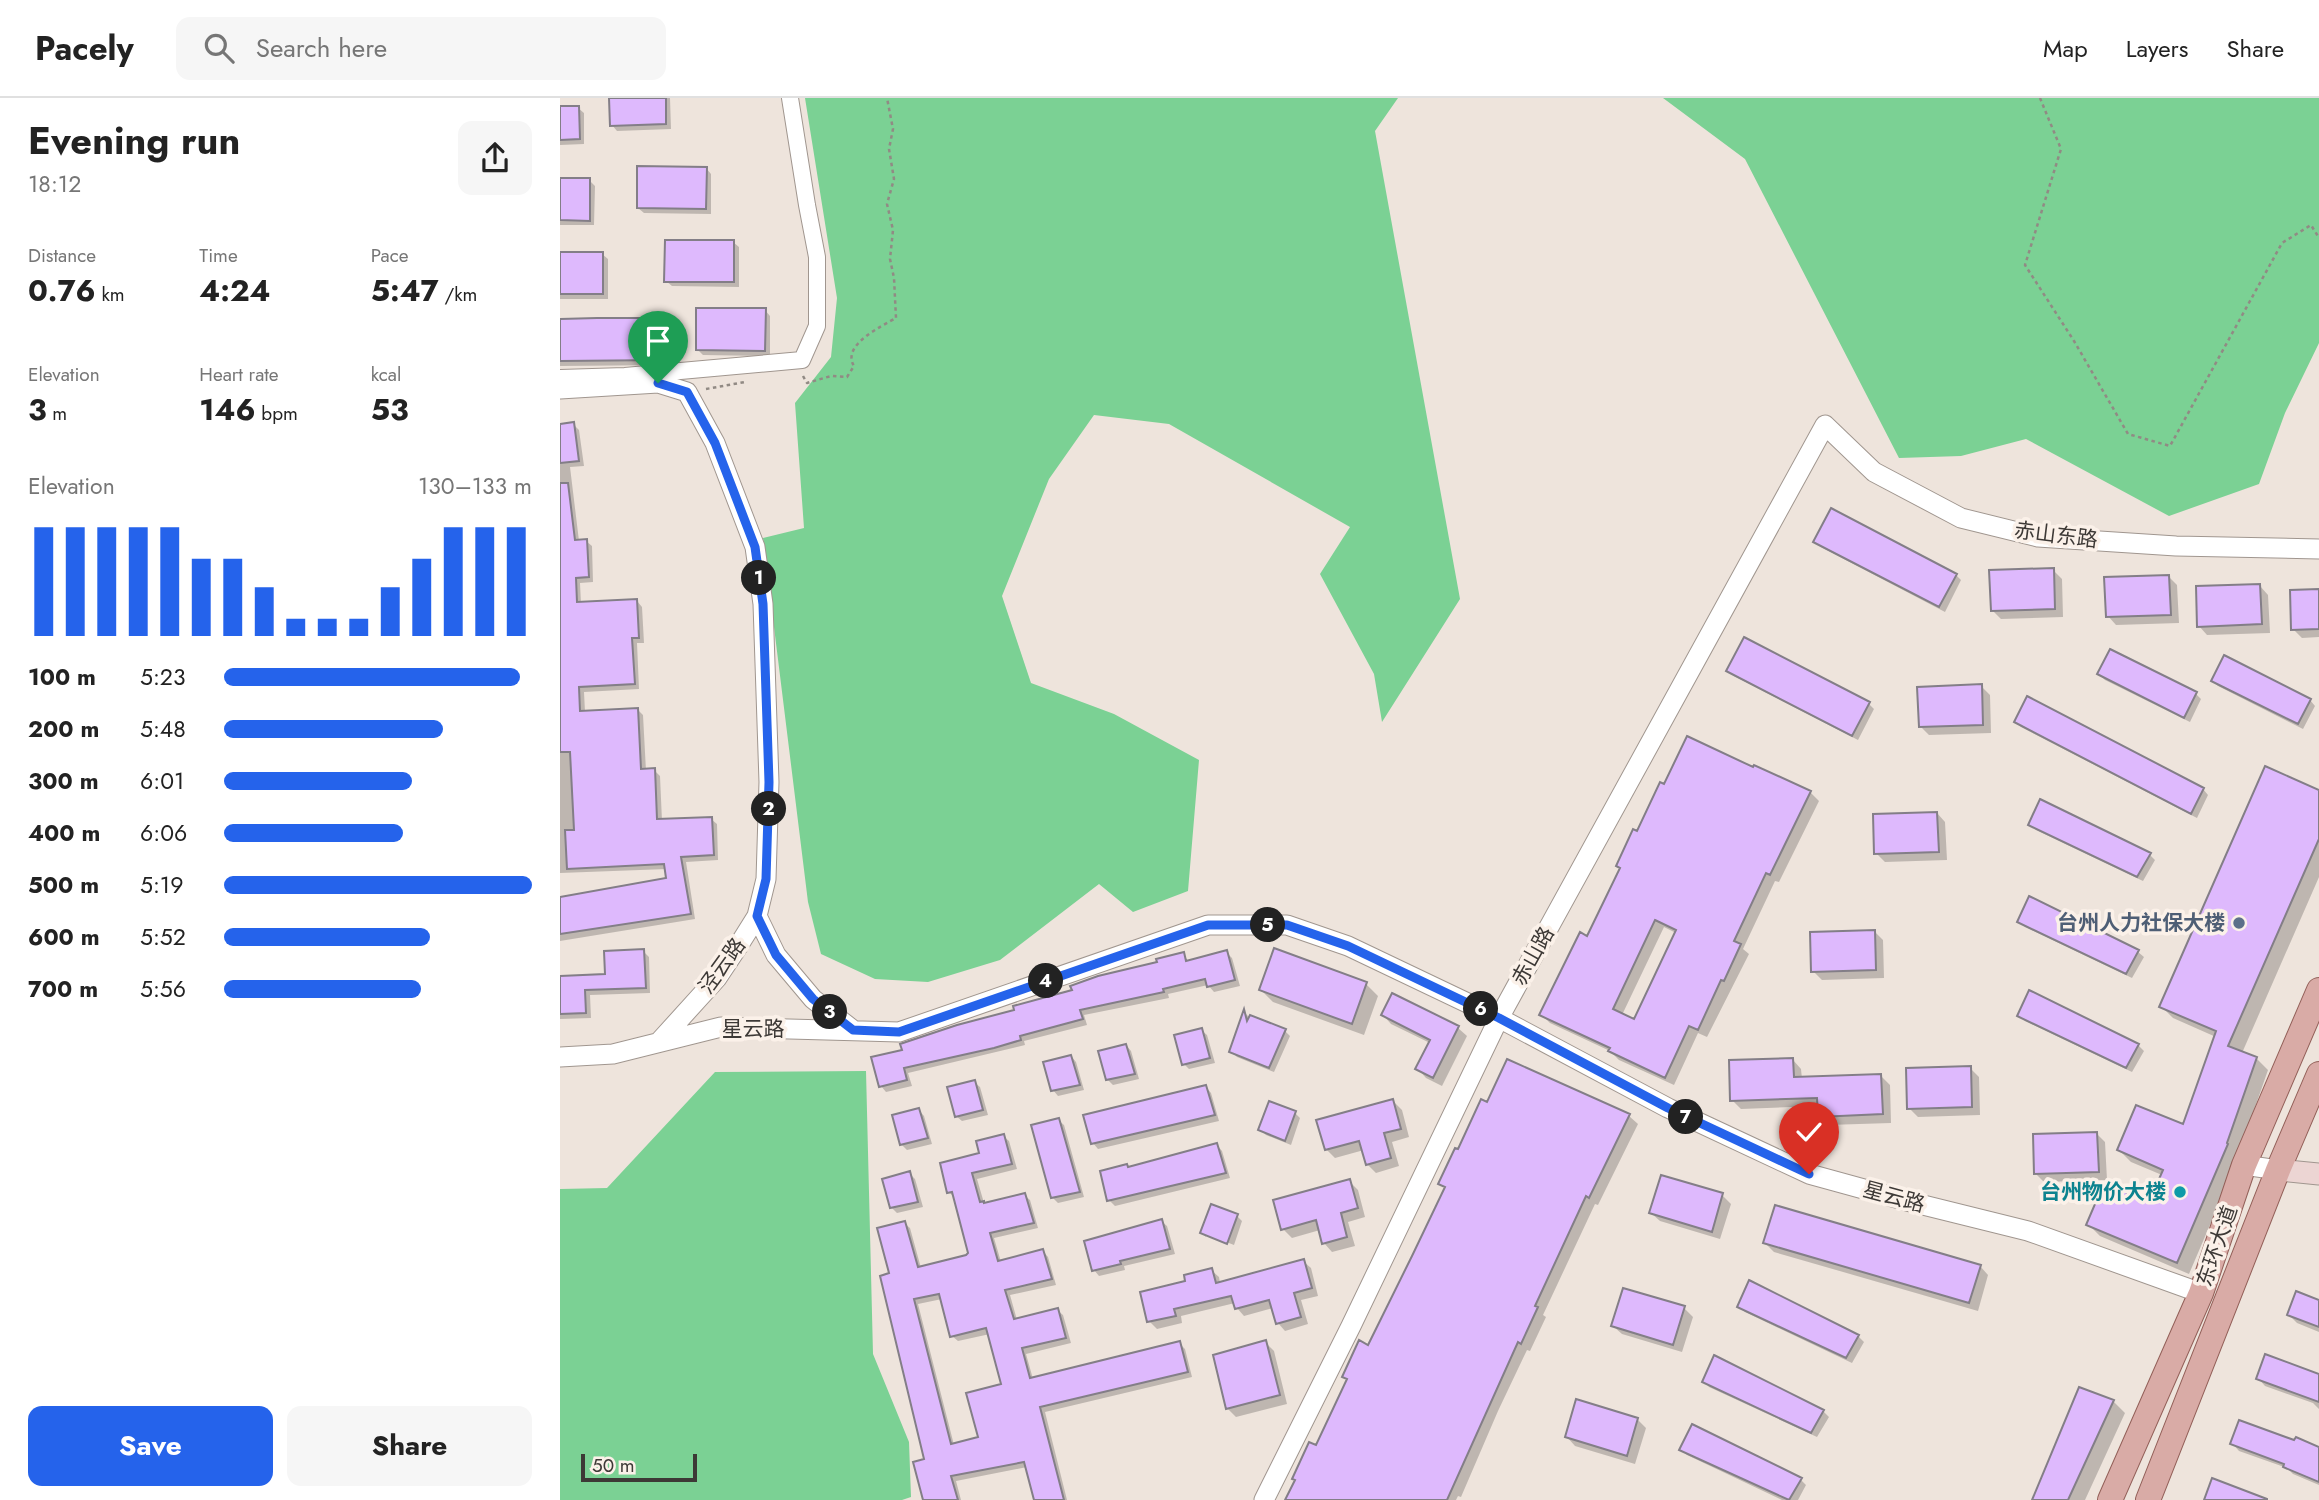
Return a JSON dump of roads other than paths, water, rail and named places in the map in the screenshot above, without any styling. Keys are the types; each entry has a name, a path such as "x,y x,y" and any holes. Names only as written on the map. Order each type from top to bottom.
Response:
{"main road":[{"name":"东环大道","path":"2110,1500 2201,1293 2244,1165 2319,990"},
{"name":"东环大道","path":"2148,1500 2278,1170 2319,1074"},
{"path":"2278,1170 2319,1174"}],"street":[{"path":"560,378 625,376 802,360 817,326 817,257 790,98"},
{"name":"泾云路","path":"560,389 658,383 687,392 715,443 755,547 763,604 769,782 766,879 757,916 717,978 659,1042"},
{"name":"赤山东路","path":"1825,425 1874,472 1961,519 2038,537 2176,546 2319,549"},
{"name":"赤山路","path":"1264,1500 1499,1018 1825,425"},
{"path":"757,916 776,955 813,999 853,1030"},
{"name":"星云路","path":"560,1057 613,1054 721,1027 899,1032 1208,925 1287,925 1348,946 1499,1018 1668,1108 1809,1174 2028,1231 2201,1293"},
{"path":"2244,1165 2278,1170"}],"place":[{"name":"台州人力社保大楼","path":"2239,923"},
{"name":"台州物价大楼","path":"2180,1192"}]}
